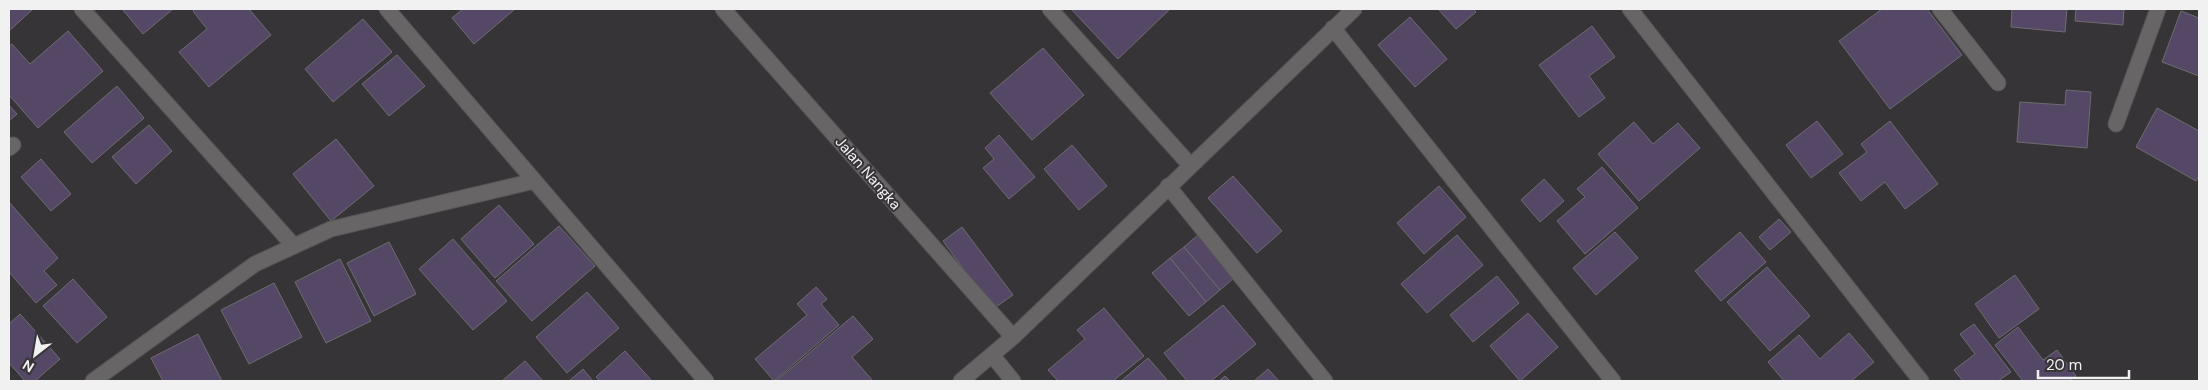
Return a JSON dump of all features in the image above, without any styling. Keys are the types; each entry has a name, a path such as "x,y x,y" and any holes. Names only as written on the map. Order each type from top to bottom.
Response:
{"street":[{"path":"82,9 294,246"},
{"path":"387,9 706,381"},
{"name":"Jalan Nangka","path":"723,9 1013,337"},
{"path":"1050,9 1190,165"},
{"path":"960,381 1013,337 1354,9"},
{"path":"1630,9 1921,381"},
{"path":"1940,9 1998,83"},
{"path":"2116,124 2158,9"},
{"path":"1333,28 1613,381"},
{"path":"93,381 255,264 331,228 534,181"},
{"path":"1168,186 1325,381"},
{"path":"992,355 1013,381"}],"building":[{"path":"9,9 33,9 9,31"},
{"path":"122,9 173,9 143,34"},
{"path":"195,9 249,9 271,35 209,87 179,52 207,29 193,11"},
{"path":"463,9 515,9 474,44 452,18"},
{"path":"1073,9 1170,9 1118,59"},
{"path":"1438,9 1473,9 1476,12 1456,29"},
{"path":"1882,9 1927,9 1962,55 1890,109 1839,41"},
{"path":"2012,9 2067,9 2065,32 2011,27"},
{"path":"2076,9 2124,9 2123,25 2075,21"},
{"path":"2181,11 2199,18 2199,76 2162,62"},
{"path":"1410,17 1447,59 1415,87 1378,45"},
{"path":"363,19 392,52 333,102 305,69"},
{"path":"1592,26 1615,57 1589,76 1605,98 1579,117 1539,65"},
{"path":"68,31 103,71 38,128 9,95 9,46 12,44 30,64"},
{"path":"1043,48 1084,95 1032,140 990,93"},
{"path":"397,55 425,86 389,116 362,84"},
{"path":"117,86 144,118 92,163 64,132"},
{"path":"2066,90 2091,92 2087,148 2017,142 2020,102 2065,105"},
{"path":"9,105 17,114 9,121"},
{"path":"2157,108 2199,131 2199,176 2196,181 2136,147"},
{"path":"1817,121 1843,154 1811,178 1786,145"},
{"path":"1890,121 1938,184 1905,209 1885,182 1861,201 1839,173 1867,152 1861,144"},
{"path":"1634,122 1653,144 1678,123 1700,148 1639,201 1598,154"},
{"path":"149,125 172,151 136,184 112,157"},
{"path":"999,135 1035,177 1009,199 983,168 994,159 985,148"},
{"path":"336,139 374,186 331,221 293,174"},
{"path":"1072,145 1107,186 1079,210 1044,169"},
{"path":"41,159 71,194 51,211 21,177"},
{"path":"1602,167 1638,208 1585,254 1557,221 1585,197 1577,189"},
{"path":"1233,176 1282,231 1257,253 1208,198"},
{"path":"1544,179 1564,201 1540,222 1521,200"},
{"path":"1439,186 1466,217 1424,254 1397,223"},
{"path":"9,202 58,258 44,271 57,285 36,303 9,272"},
{"path":"499,205 534,244 495,278 461,239"},
{"path":"1779,219 1791,232 1770,250 1759,237"},
{"path":"559,226 595,266 532,321 496,281"},
{"path":"962,227 1013,295 993,309 943,241"},
{"path":"1615,232 1638,258 1596,295 1573,268"},
{"path":"1740,232 1766,262 1721,301 1695,271"},
{"path":"1198,235 1234,278 1220,290 1184,247"},
{"path":"1457,235 1483,265 1427,313 1401,284"},
{"path":"453,239 507,301 473,330 419,269"},
{"path":"389,242 416,294 374,316 347,263"},
{"path":"1184,247 1220,290 1206,302 1170,258"},
{"path":"1170,258 1206,302 1189,316 1152,273"},
{"path":"340,259 371,321 326,343 295,282"},
{"path":"1767,267 1810,316 1770,351 1727,302"},
{"path":"2015,275 2039,309 1999,338 1975,304"},
{"path":"1497,276 1519,303 1473,342 1450,315"},
{"path":"73,279 107,317 77,343 43,306"},
{"path":"274,283 302,337 249,364 221,310"},
{"path":"816,287 827,299 821,304 839,325 774,381 755,359 807,315 797,304"},
{"path":"587,292 619,328 567,373 536,337"},
{"path":"1223,305 1256,344 1211,381 1187,381 1164,353"},
{"path":"1104,308 1144,356 1113,381 1058,381 1048,370 1085,339 1077,330"},
{"path":"1528,313 1558,347 1520,381 1490,346"},
{"path":"20,314 60,359 35,381 25,381 9,363 9,324"},
{"path":"853,316 873,339 852,357 873,381 776,381"},
{"path":"1974,324 2011,372 1998,381 1963,381 1954,370 1975,354 1960,334"},
{"path":"2018,327 2043,360 2057,350 2076,376 2069,381 2023,381 1995,345"},
{"path":"1849,333 1874,362 1851,381 1784,381 1768,362 1799,335 1820,359"},
{"path":"198,334 222,381 163,381 151,358"},
{"path":"625,351 652,381 600,381 596,377"},
{"path":"1148,358 1168,381 1121,381"},
{"path":"525,361 543,381 502,381"},
{"path":"583,369 593,381 569,381"},
{"path":"1268,369 1279,381 1254,381"},
{"path":"1225,376 1230,381 1219,381"}]}
